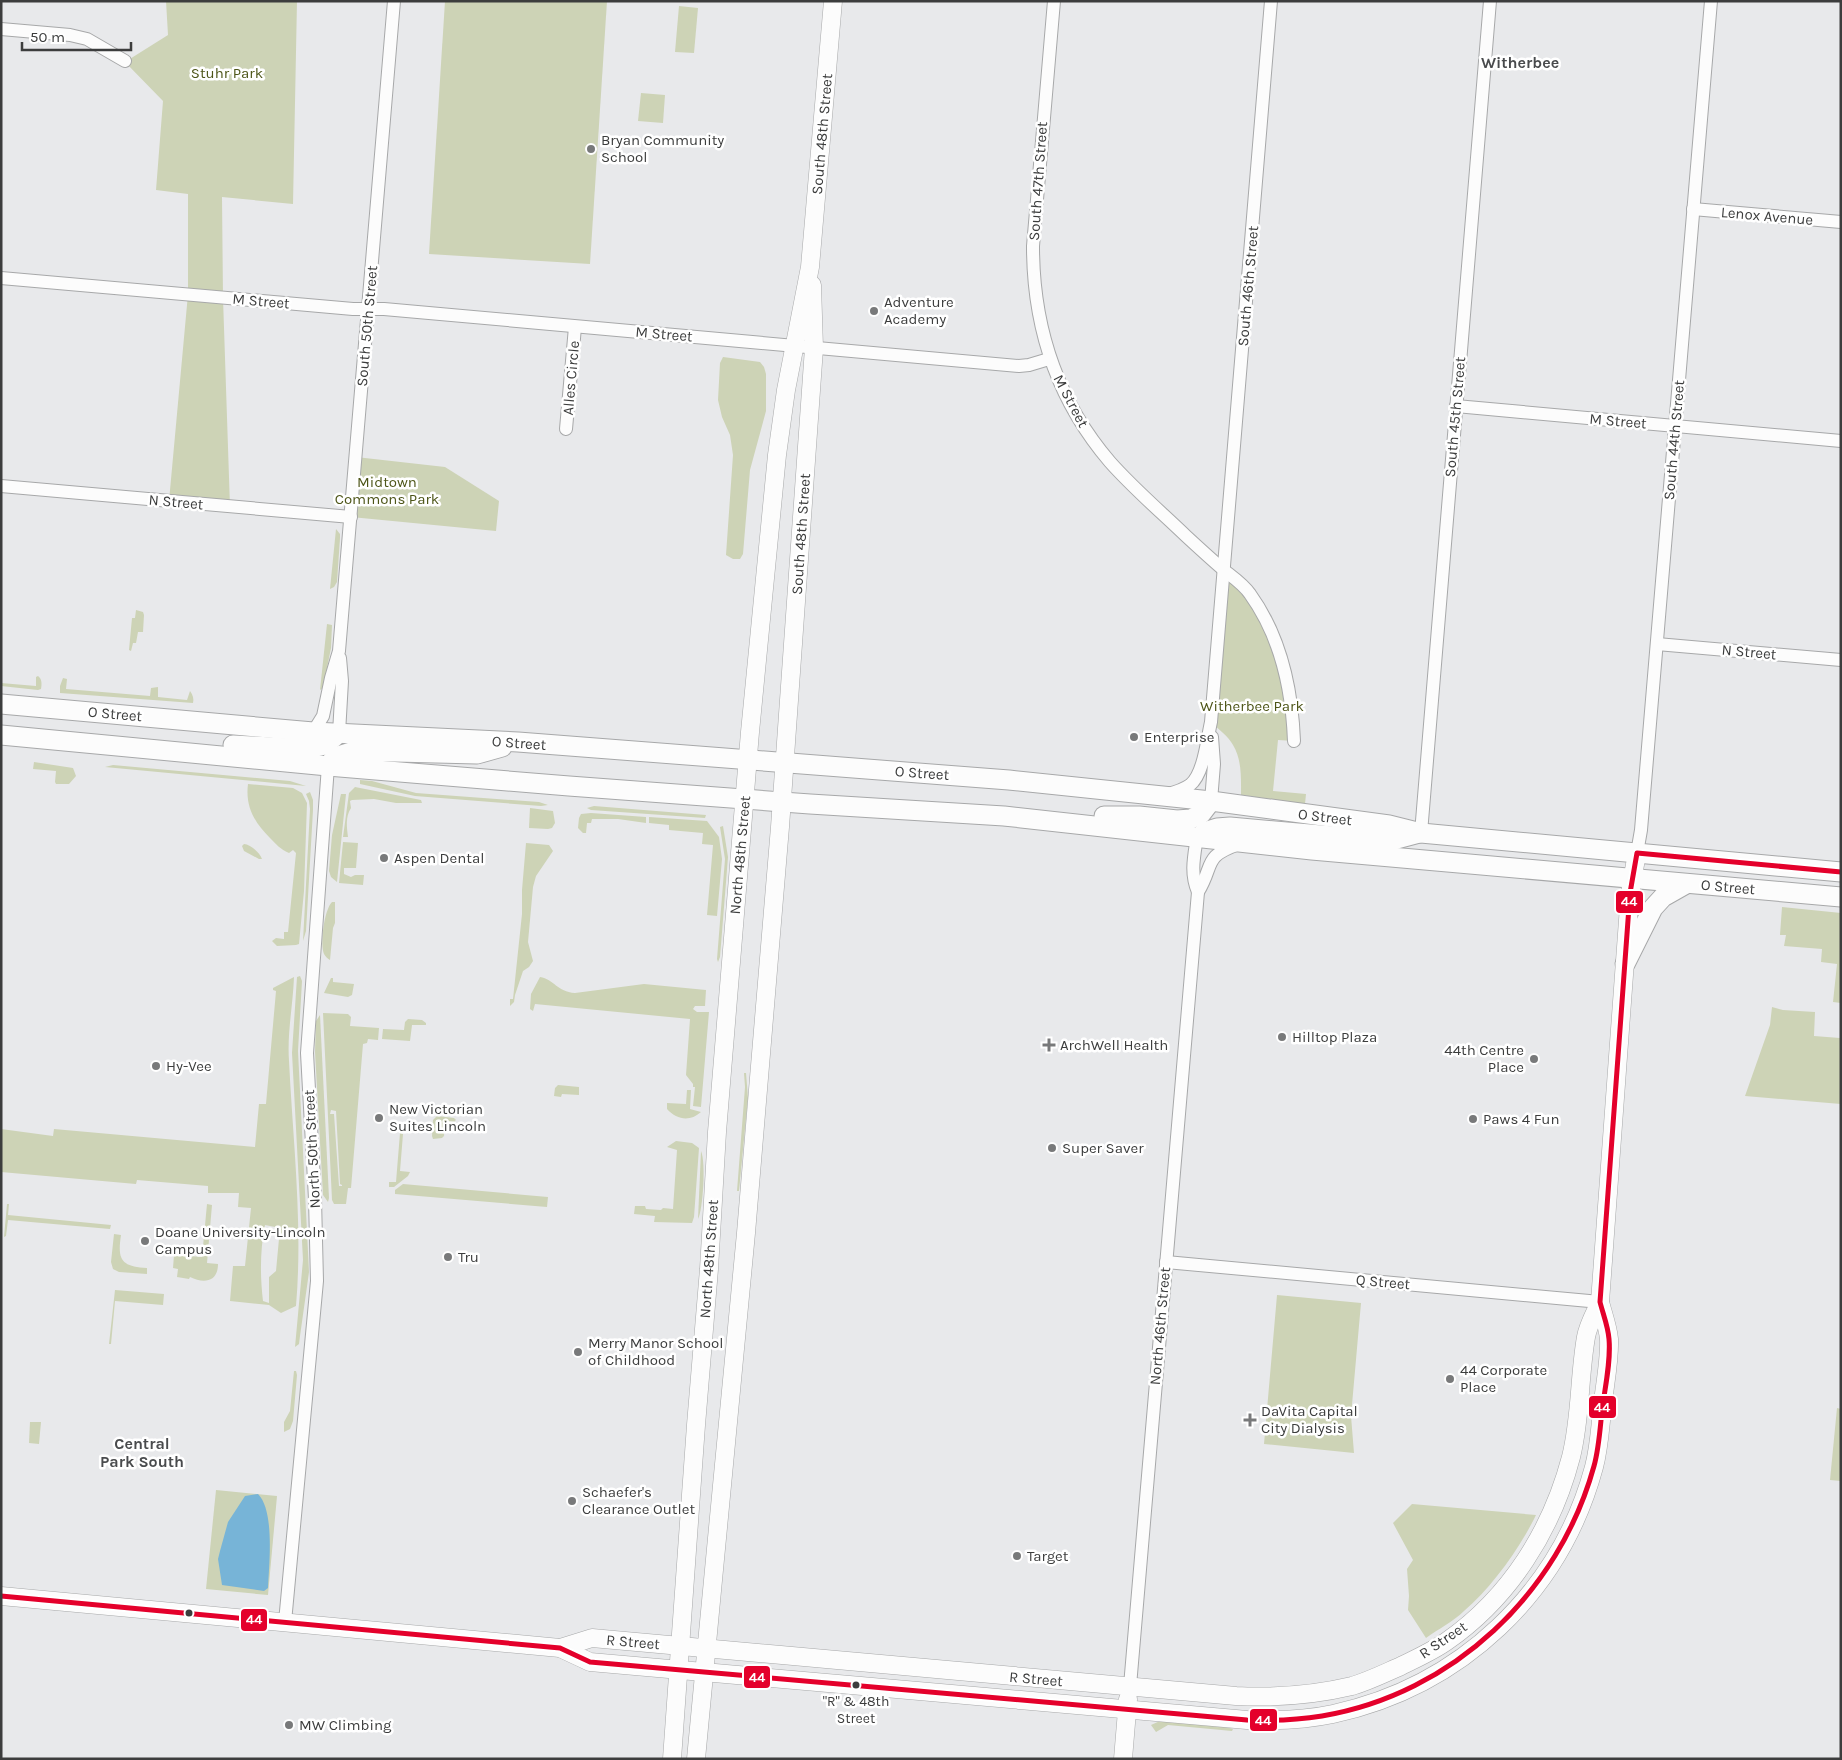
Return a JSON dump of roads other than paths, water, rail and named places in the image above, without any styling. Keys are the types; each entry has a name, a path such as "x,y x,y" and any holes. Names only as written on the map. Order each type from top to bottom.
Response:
{"main road":[{"name":"South 48th Street","path":"748,759 777,455 794,346 810,267 833,1"},
{"name":"South 48th Street","path":"782,802 814,348 814,303 810,267"},
{"name":"O Street","path":"1,704 313,732 518,742 1009,780 1211,801 1389,825 1421,833 1841,872"},
{"path":"152,750 207,744 307,749 325,745 339,733"},
{"name":"O Street","path":"1,735 328,766 782,802 1063,821 1242,843 1841,897"},
{"path":"328,766 336,757 354,751 478,754 518,742"},
{"name":"North 48th Street","path":"672,1759 709,1269 717,1132 748,759"},
{"path":"1063,821 1121,815 1177,820 1191,819 1201,814 1211,801"},
{"path":"696,1759 746,1233 782,802"},
{"path":"1197,837 1207,830 1230,827 1389,842 1421,833"},
{"name":"South 44th Street","path":"1600,1302 1630,892 1637,853"},
{"path":"1625,964 1654,908 1663,897 1686,884"},
{"name":"R Street","path":"1,1596 560,1648 590,1662 1127,1710 1268,1721 1300,1719 1346,1711 1396,1695 1421,1684 1462,1659 1496,1631 1535,1587 1552,1563 1578,1514 1594,1465 1600,1437 1609,1338 1600,1302"},
{"name":"R Street","path":"560,1648 592,1638 1262,1697 1307,1694 1353,1685 1377,1677 1426,1654 1447,1641 1490,1604 1523,1565 1537,1542 1558,1499 1571,1456 1576,1434 1586,1336 1600,1302"},
{"name":"North 46th Street","path":"1123,1759 1130,1686"}],"street":[{"name":"South 50th Street","path":"313,732 323,716 339,651 394,1"},
{"name":"South 47th Street","path":"1049,359 1036,302 1033,246 1054,1"},
{"name":"South 46th Street","path":"1161,796 1178,792 1189,786 1195,779 1202,762 1211,722 1272,1"},
{"name":"South 45th Street","path":"1421,833 1490,1"},
{"name":"South 44th Street","path":"1637,853 1641,830 1657,644 1710,1"},
{"path":"1,29 70,35 87,39 125,62"},
{"name":"Lenox Avenue","path":"1693,209 1841,222"},
{"name":"M Street","path":"1,278 384,309 1019,366 1049,359 1082,423 1110,462 1224,570"},
{"name":"Alles Circle","path":"566,429 575,327"},
{"name":"M Street","path":"1456,406 1841,441"},
{"name":"N Street","path":"1,486 351,517"},
{"path":"1224,570 1249,593 1270,628 1279,650 1290,691 1294,741"},
{"name":"N Street","path":"1657,644 1841,660"},
{"name":"South 50th Street","path":"339,651 342,681 339,733"},
{"name":"South 46th Street","path":"1211,722 1214,764 1211,801"},
{"name":"North 50th Street","path":"285,1622 317,1281 315,1199 306,1053 328,766"},
{"name":"North 46th Street","path":"1197,837 1193,880 1198,892"},
{"name":"North 46th Street","path":"1130,1686 1198,892 1205,881 1212,859 1216,854 1242,843"},
{"name":"Q Street","path":"1166,1262 1600,1302"}],"water":[{"path":"258,1494 267,1513 269,1525 268,1588 264,1591 222,1585 218,1559 228,1522 245,1496"}],"place":[{"name":"Bryan Community School","path":"591,149"},
{"name":"Adventure Academy","path":"874,311"},
{"name":"Enterprise","path":"1134,737"},
{"name":"Aspen Dental","path":"384,858"},
{"name":"Hilltop Plaza","path":"1282,1037"},
{"name":"ArchWell Health","path":"1049,1045"},
{"name":"44th Centre Place","path":"1534,1059"},
{"name":"Hy-Vee","path":"156,1066"},
{"name":"New Victorian Suites Lincoln","path":"379,1118"},
{"name":"Paws 4 Fun","path":"1473,1119"},
{"name":"Super Saver","path":"1052,1148"},
{"name":"Doane University-Lincoln Campus","path":"145,1241"},
{"name":"Tru","path":"448,1257"},
{"name":"Merry Manor School of Childhood","path":"578,1352"},
{"name":"44 Corporate Place","path":"1450,1379"},
{"name":"DaVita Capital City Dialysis","path":"1250,1420"},
{"name":"Schaefer's Clearance Outlet","path":"572,1501"},
{"name":"Target","path":"1017,1556"},
{"name":"\"R\" & 48th Street","path":"856,1685"},
{"name":"MW Climbing","path":"289,1725"}],"district":[{"name":"Witherbee","path":"1520,62"},
{"name":"Central Park South","path":"142,1452"}],"park label":[{"name":"Stuhr Park","path":"227,73"},
{"name":"Midtown Commons Park","path":"387,490"},
{"name":"Witherbee Park","path":"1252,706"}]}
